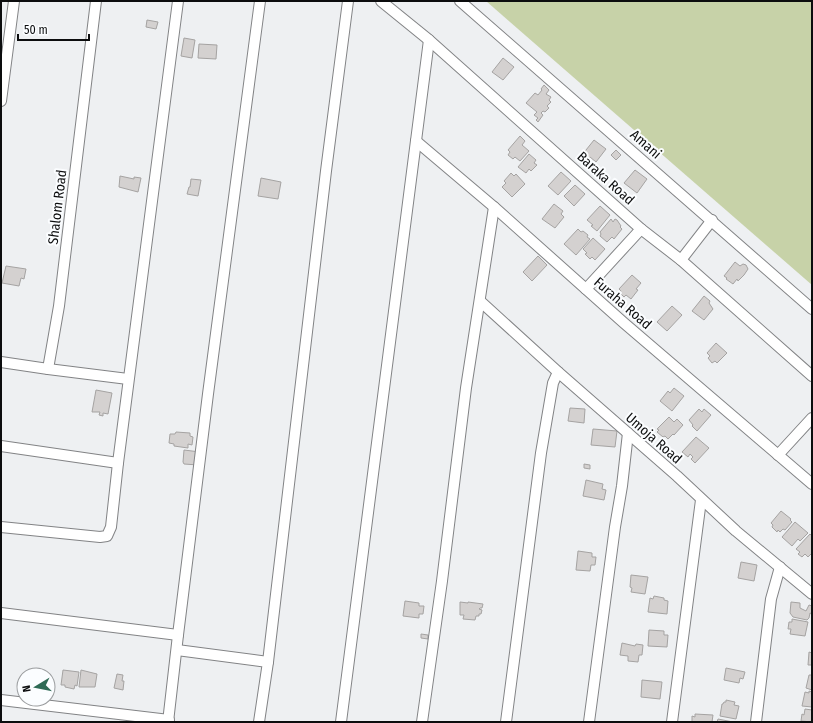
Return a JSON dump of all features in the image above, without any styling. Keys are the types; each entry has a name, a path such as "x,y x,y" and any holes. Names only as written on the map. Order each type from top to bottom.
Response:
{"street":[{"path":"1,101 14,1"},
{"name":"Shalom Road","path":"48,369 59,306 96,1"},
{"path":"1,527 100,537 106,536 111,527 128,380 178,1"},
{"path":"1,700 169,721 178,635 260,1"},
{"path":"259,722 268,662 324,187 348,1"},
{"name":"Baraka Road","path":"382,1 429,40 641,229 681,260 812,376"},
{"name":"Amani","path":"460,1 812,309"},
{"path":"341,722 429,40"},
{"name":"Furaha Road","path":"416,141 812,484"},
{"path":"422,722 442,581 466,388 494,207"},
{"path":"681,260 712,220"},
{"path":"586,289 641,229"},
{"name":"Umoja Road","path":"480,301 558,372 677,476 736,531 812,594"},
{"path":"1,362 128,380"},
{"path":"506,722 541,453 553,383 558,372"},
{"path":"778,455 812,418"},
{"path":"589,722 628,433"},
{"path":"1,446 118,463"},
{"path":"672,722 701,500"},
{"path":"756,722 771,599 780,567"},
{"path":"1,613 178,635"},
{"path":"177,650 268,662"}],"green space":[{"path":"486,1 812,1 812,285"}],"building":[{"path":"147,20 158,22 156,29 146,27"},
{"path":"184,38 195,40 192,58 181,56"},
{"path":"199,44 217,45 216,59 198,58"},
{"path":"503,58 514,67 503,80 492,72"},
{"path":"544,85 549,90 546,94 551,97 549,100 551,102 547,106 549,108 545,112 543,111 541,113 543,115 538,122 536,120 538,118 534,115 537,112 526,103 535,93 538,95"},
{"path":"520,136 525,141 522,145 529,151 520,161 515,157 513,159 508,155 510,152 508,150"},
{"path":"594,140 606,149 596,162 590,157 588,159 582,155"},
{"path":"616,150 621,155 616,160 611,155"},
{"path":"529,154 536,160 534,163 537,165 531,171 529,169 526,173 518,167"},
{"path":"635,170 647,179 637,193 624,183"},
{"path":"561,172 571,181 558,195 548,186"},
{"path":"511,173 514,176 516,174 525,184 512,197 502,187 506,183 504,181"},
{"path":"120,176 134,179 134,177 141,178 138,192 119,187"},
{"path":"261,178 281,182 278,199 258,196"},
{"path":"191,179 201,180 198,196 187,194"},
{"path":"575,185 585,194 574,206 564,196"},
{"path":"554,204 563,211 561,214 564,217 555,228 542,219"},
{"path":"600,206 610,215 597,231 587,220"},
{"path":"611,219 613,222 615,219 617,220 622,229 614,239 612,237 607,242 600,236 600,232"},
{"path":"578,229 588,235 587,237 590,239 576,255 564,244"},
{"path":"593,238 605,249 595,260 592,257 590,259 585,254 587,253 583,249"},
{"path":"538,256 547,265 532,281 523,272"},
{"path":"735,262 740,266 743,264 746,265 748,269 738,281 737,279 733,284 724,276"},
{"path":"6,266 26,269 24,279 21,278 19,286 2,283"},
{"path":"632,275 641,283 631,299 626,295 624,297 620,293 621,291 619,289"},
{"path":"704,296 710,301 709,303 713,309 704,320 692,311"},
{"path":"672,306 682,315 667,331 657,322"},
{"path":"716,343 727,353 717,363 715,361 712,363 708,358 710,356 707,353"},
{"path":"674,388 684,396 672,411 660,401 668,391 670,393"},
{"path":"96,390 112,393 108,414 103,413 103,416 99,415 100,412 92,412"},
{"path":"570,408 585,409 584,423 568,421"},
{"path":"699,409 702,412 704,409 711,415 697,431 689,420"},
{"path":"669,417 674,422 677,419 683,425 668,439 657,432 659,430 657,429"},
{"path":"593,429 617,431 615,447 591,445"},
{"path":"176,432 190,433 190,436 193,437 192,445 188,444 188,448 174,446 174,444 169,443 170,434 175,434"},
{"path":"696,437 709,448 695,463 691,459 693,457 690,454 688,457 682,452"},
{"path":"184,450 200,452 198,465 184,464"},
{"path":"584,464 590,465 590,469 584,468"},
{"path":"586,480 603,484 602,489 606,490 604,500 583,496"},
{"path":"781,511 791,519 790,520 792,522 785,530 783,529 780,532 778,530 777,532 772,527 773,525 771,523"},
{"path":"795,522 808,533 800,541 798,539 792,546 782,537"},
{"path":"810,534 812,536 812,553 808,557 805,554 802,557 798,554 800,552 796,549"},
{"path":"578,551 592,553 592,557 596,557 595,565 591,565 590,571 576,570"},
{"path":"741,562 757,565 754,581 738,578"},
{"path":"631,575 648,577 645,594 631,592"},
{"path":"654,596 664,598 664,600 668,601 667,614 648,612 650,598 653,599"},
{"path":"405,601 419,603 419,606 424,606 423,614 419,614 419,618 403,616"},
{"path":"460,602 483,604 482,608 479,609 482,610 481,614 476,616 475,620 463,619 464,615 460,615"},
{"path":"791,602 800,603 800,608 806,611 809,605 812,606 812,614 810,613 807,620 793,617 790,613"},
{"path":"792,619 808,622 805,636 790,634 791,629 788,629 789,622 792,622"},
{"path":"649,630 664,631 664,635 668,635 667,647 648,646"},
{"path":"421,634 428,635 428,639 421,638"},
{"path":"622,643 635,646 636,644 643,645 642,655 639,655 638,662 628,661 628,656 620,655"},
{"path":"809,652 812,653 812,665 808,665"},
{"path":"726,668 745,672 743,679 740,678 739,683 724,680"},
{"path":"63,670 79,672 77,686 75,685 74,689 61,685"},
{"path":"81,670 97,674 95,687 79,687"},
{"path":"117,674 123,675 123,690 114,688"},
{"path":"809,675 812,675 812,690 806,688"},
{"path":"642,680 662,682 660,699 641,697"},
{"path":"809,691 812,692 812,707 802,706 805,692 809,693"},
{"path":"726,700 735,702 734,705 739,706 736,719 720,716 722,704 726,702"},
{"path":"805,709 812,710 812,722 801,721 802,714 804,715"},
{"path":"695,714 713,715 712,722 692,722 692,716 695,717"},
{"path":"718,719 733,722 717,722"}]}
